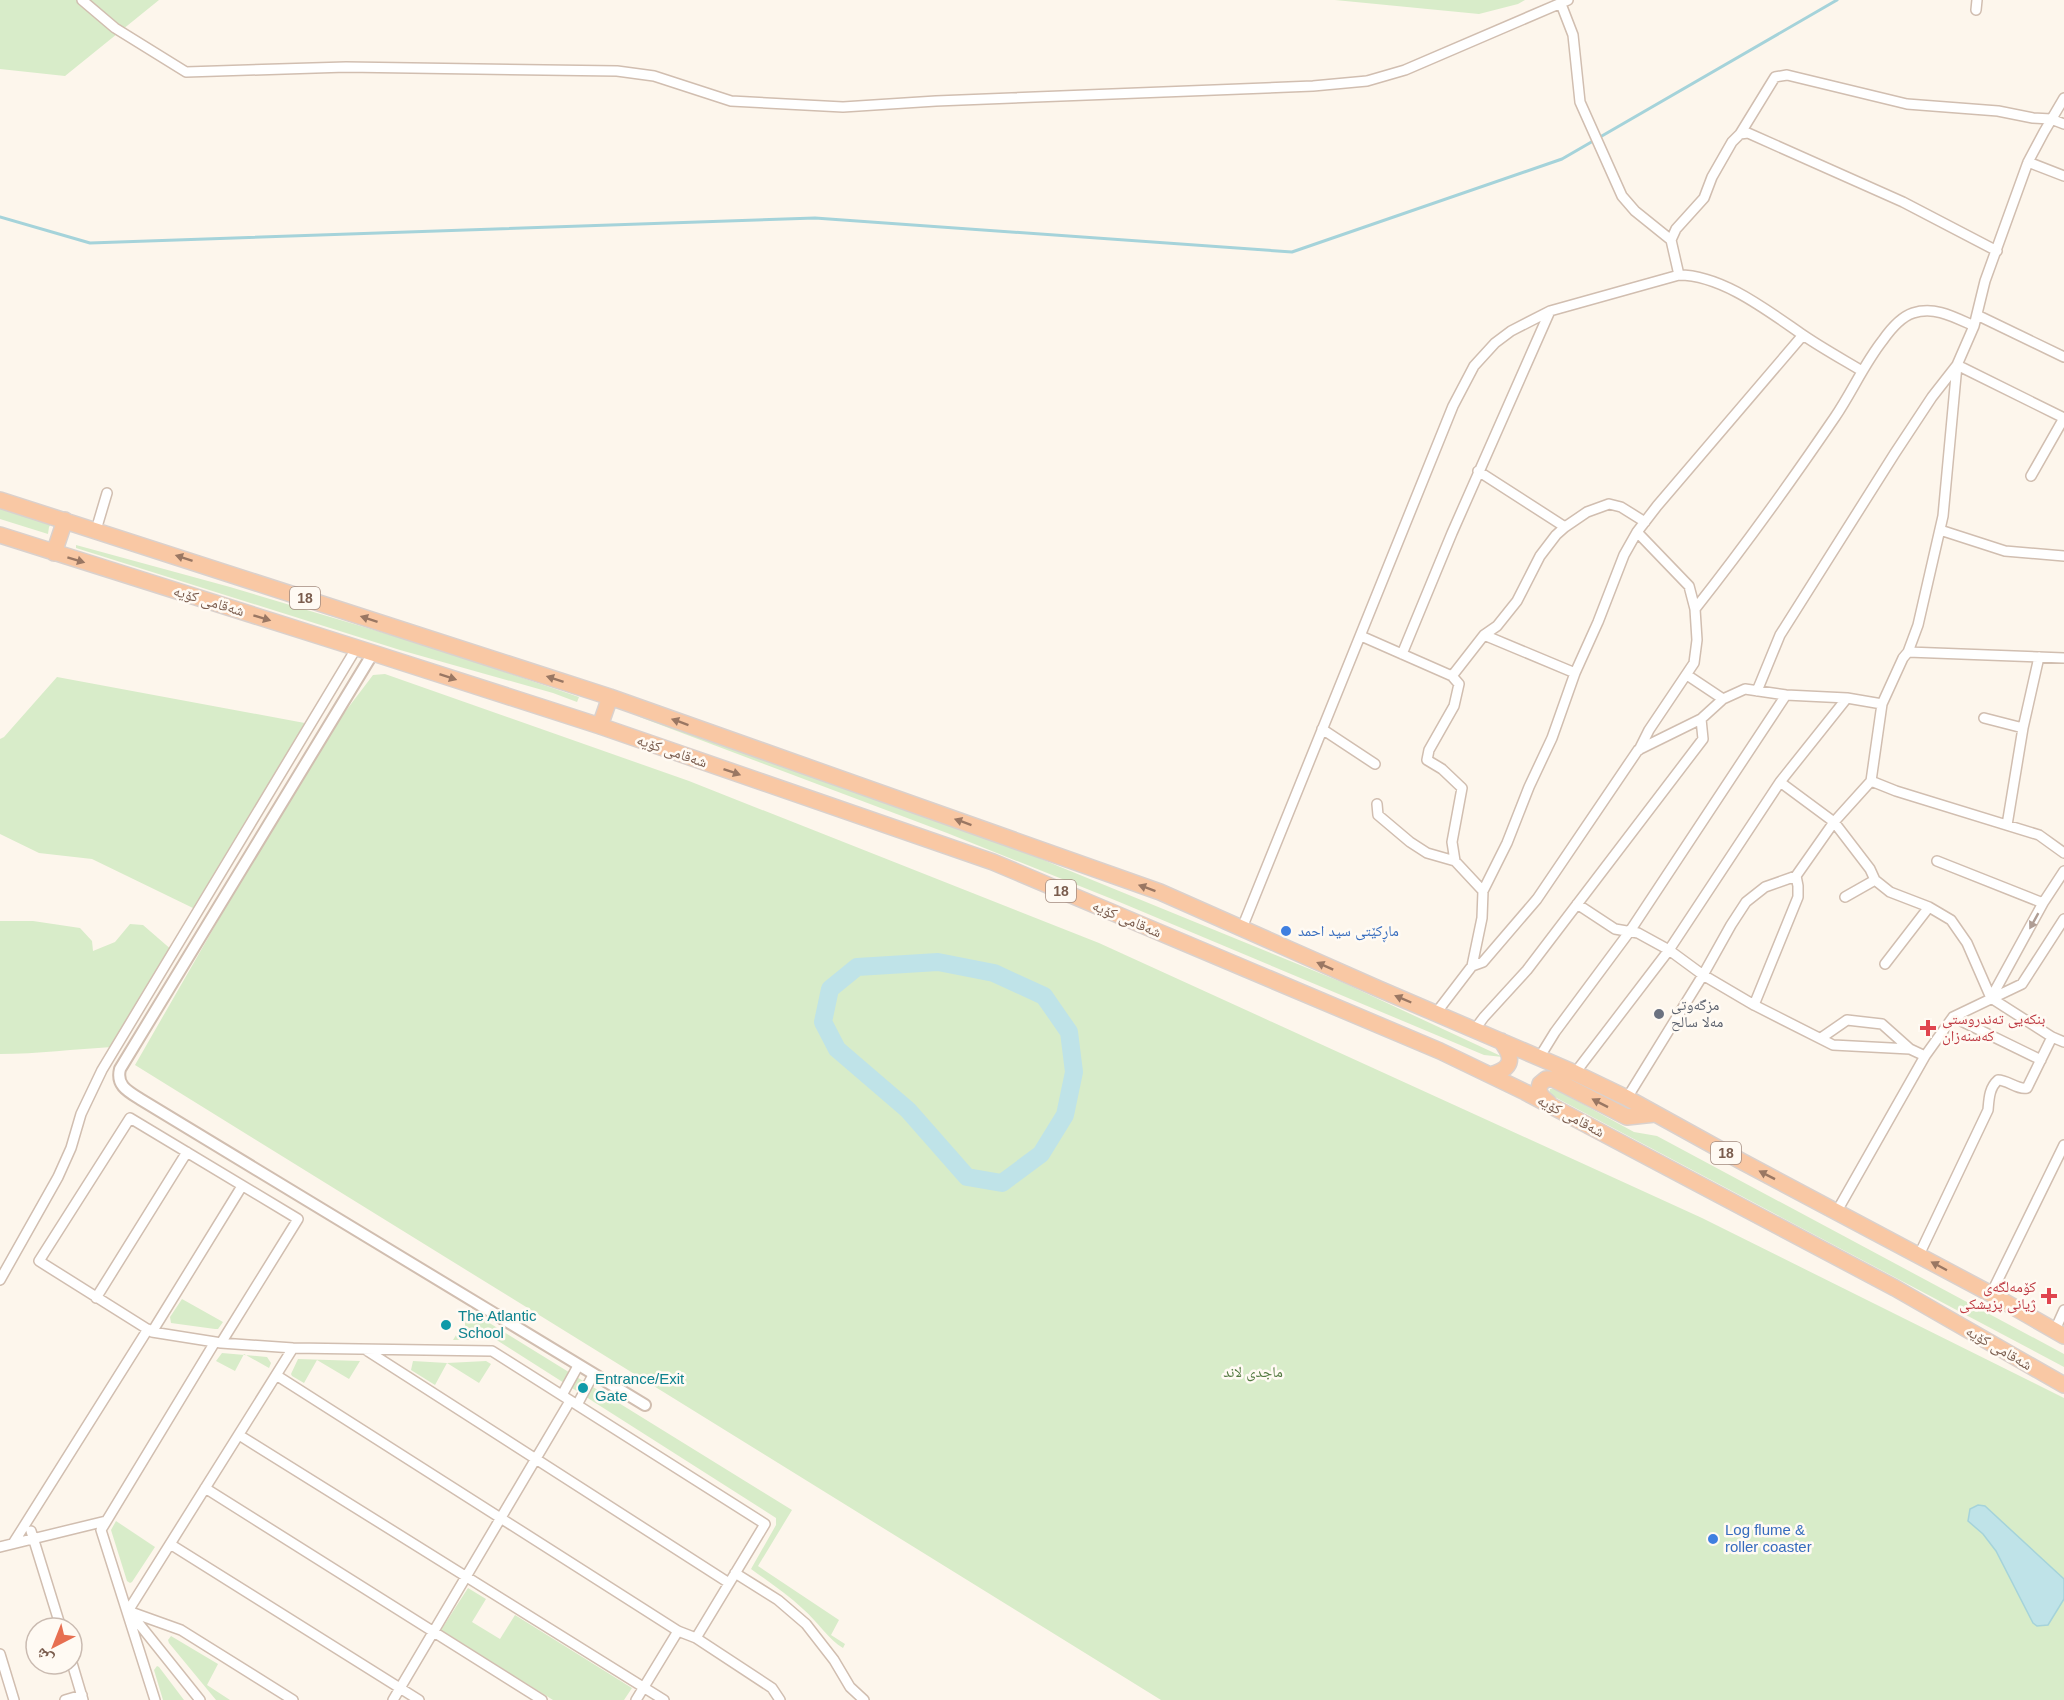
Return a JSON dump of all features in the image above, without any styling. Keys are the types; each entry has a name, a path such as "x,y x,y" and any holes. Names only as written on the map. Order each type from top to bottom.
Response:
{"highway":[{"name":"شەقامی کۆیە","path":"0,500 610,697 1160,892 1575,1073 1627,1098 2060,1333"},
{"path":"54,553 65,520"},
{"name":"شەقامی کۆیە","path":"0,536 373,652 600,726 993,862 1398,1033 1490,1075 1895,1288 2064,1385"},
{"path":"600,726 610,697"},
{"path":"1490,1075 1506,1068 1510,1060 1510,1052 1501,1041"},
{"path":"1552,1106 1538,1089 1546,1079 1553,1079 1627,1117 1655,1114"}],"street":[{"path":"82,0 115,28 186,72 346,67 617,71 654,76 731,101 843,107 936,101 1301,87 1367,81 1405,70 1565,2 1573,34 1580,102 1622,196 1635,211 1671,240"},
{"path":"1679,275 1671,240 1676,229 1704,198 1712,177 1732,142 1740,134 1775,77 1787,75 1908,104 1998,111 2051,119 2064,124"},
{"path":"1757,691 1780,635 1895,453 1932,397 1957,365 1974,326 1985,281 2028,162 2064,98"},
{"path":"1740,134 1748,133 1903,202 1997,251"},
{"path":"2028,162 2064,176"},
{"path":"1242,928 1453,406 1473,366 1495,343 1511,331 1550,311 1679,275 1693,275 1715,282 1768,310 1803,335 1862,371"},
{"path":"1402,654 1478,471 1550,311"},
{"path":"1695,609 1731,564 1809,455 1884,338 1899,321 1912,313 1939,311 1974,326"},
{"path":"1977,315 2064,357"},
{"path":"1436,1013 1472,966 1482,918 1483,891 1508,843 1529,787 1552,738 1575,673 1599,622 1624,555 1645,522 1803,335"},
{"path":"1957,365 2064,418 2031,476"},
{"path":"1627,1098 1746,902 1765,887 1796,876 1834,822 1871,782 1882,704 1908,652 1918,625 1940,530 1950,458 1957,365"},
{"path":"1478,471 1565,526"},
{"path":"96,530 107,493"},
{"path":"1452,676 1484,635 1497,626 1517,601 1540,556 1565,526 1587,512 1609,504 1621,507 1645,522"},
{"path":"1940,530 2006,551 2064,556"},
{"path":"1472,966 1483,962 1537,899 1694,663 1697,640 1695,609 1689,586 1637,532"},
{"path":"1484,635 1575,673"},
{"path":"1361,636 1452,676 1459,684 1454,706 1429,750 1427,760 1462,788 1452,842 1455,861"},
{"path":"0,1280 58,1177 71,1148 81,1114 102,1070 357,647"},
{"path":"373,652 120,1069 119,1080 125,1089 645,1405"},
{"path":"1908,652 2064,658"},
{"path":"2007,825 2023,728 2039,657"},
{"path":"1687,675 1723,699"},
{"path":"1638,750 1701,718 1723,699 1745,689 1786,695 1847,698 1882,704"},
{"path":"1539,1058 1555,1032 1630,931 1786,695"},
{"path":"1575,1073 1669,950 1780,782 1847,698"},
{"path":"1475,1029 1527,970 1703,739 1701,718"},
{"path":"1984,718 2023,728"},
{"path":"1322,729 1375,764"},
{"path":"1780,782 1834,822 1870,869 1875,880 1890,892 1945,915 1958,929 1991,998 2052,1037 2064,1042"},
{"path":"1871,782 2039,835 2064,853"},
{"path":"1377,804 1378,814 1410,842 1427,853 1455,861 1483,891"},
{"path":"1937,861 2043,903"},
{"path":"1991,998 2043,903 2064,870"},
{"path":"1754,1005 1798,897 1796,876"},
{"path":"1845,897 1875,880"},
{"path":"1577,904 1615,929 1638,933 1669,950 1703,975 1754,1005 1833,1046 1910,1049"},
{"path":"1885,964 1929,907"},
{"path":"1837,1211 1924,1056 1953,1017 2022,984 2064,919"},
{"path":"1953,1017 2041,1060"},
{"path":"1821,1038 1847,1020 1882,1024 1910,1049 1924,1056"},
{"path":"1919,1255 1988,1110 1994,1083 2004,1080 2025,1089 2052,1037"},
{"path":"155,1700 101,1530 218,1342 298,1219 130,1118 39,1261 150,1331 218,1342 293,1348 492,1351 765,1524 696,1638"},
{"path":"1991,1294 2064,1145"},
{"path":"96,1298 187,1152"},
{"path":"14,1542 242,1186"},
{"path":"2060,1333 2064,1310"},
{"path":"128,1611 293,1348"},
{"path":"366,1350 729,1583"},
{"path":"570,1400 578,1366"},
{"path":"393,1700 570,1400 593,1375"},
{"path":"276,1376 678,1631 696,1638 772,1688 780,1700"},
{"path":"239,1435 664,1700"},
{"path":"205,1488 542,1700"},
{"path":"30,1516 29,1525 35,1536 58,1616"},
{"path":"0,1547 35,1536 106,1521"},
{"path":"170,1544 419,1700"},
{"path":"735,1573 778,1600 806,1624 834,1660 850,1687 864,1700"},
{"path":"128,1611 200,1700"},
{"path":"128,1611 181,1630 293,1700"},
{"path":"636,1700 678,1631"},
{"path":"0,1654 14,1700"},
{"path":"65,1700 83,1698 76,1676"}],"green space":[{"path":"0,0 159,0 65,76 0,69"},
{"path":"1335,0 1525,0 1479,14"},
{"path":"0,506 53,521 48,534 0,519"},
{"path":"76,545 230,587 431,647 579,697 577,702 553,693 400,650 76,548"},
{"name":"ماجدی لاند","path":"385,674 689,781 1099,943 1702,1218 2064,1398 2064,1700 1161,1700 135,1065 316,750 373,675"},
{"path":"57,677 310,724 195,909 92,859 39,853 0,834 0,739"},
{"path":"637,716 785,758 926,810 1344,983 1503,1057 1484,1055 1117,901 947,833"},
{"path":"0,921 33,921 80,928 92,941 93,951 115,942 130,924 143,925 173,951 112,1047 0,1054"},
{"path":"1550,1089 1555,1089 1634,1132 1657,1136 2064,1354 2064,1367 1549,1094"},
{"path":"182,1299 223,1322 218,1329 171,1323 170,1317"},
{"path":"465,1314 475,1314 792,1510 758,1566 839,1620 831,1635 845,1644 843,1648 797,1604 751,1569 776,1525 776,1518 495,1339 453,1340 458,1332 459,1335 465,1335"},
{"path":"222,1353 244,1355 235,1371 216,1361"},
{"path":"246,1355 267,1357 271,1363 269,1368"},
{"path":"298,1359 360,1361 349,1379 317,1360 304,1383 291,1374"},
{"path":"413,1361 447,1363 435,1385 411,1370"},
{"path":"486,1361 491,1364 479,1383 447,1363"},
{"path":"116,1521 155,1547 130,1583 127,1581 111,1530"},
{"path":"468,1588 486,1599 472,1622 500,1639 515,1615 632,1688 624,1700 553,1700 441,1630"},
{"path":"171,1636 218,1664 207,1685 230,1700 216,1700 169,1643"},
{"path":"157,1666 184,1700 163,1700 154,1670"}],"water":[{"path":"1978,1505 1985,1506 2064,1579 2064,1599 2048,1625 2037,1626 2033,1623 1996,1551 1983,1534 1968,1521 1970,1509"}],"waterway":[{"path":"0,217 90,243 815,218 1292,252 1562,159 1837,0"},
{"path":"938,962 994,973 1044,996 1069,1032 1074,1072 1065,1115 1041,1154 1002,1183 967,1177 908,1110 837,1049 823,1022 830,989 857,967 938,962"}],"place":[{"name":"ماڕکێتی سید احمد","path":"1286,931"},
{"name":"مزگەوتی مەلا سالح","path":"1659,1014"},
{"name":"بنکەیی تەندروستی کەسنەزان","path":"1928,1028"},
{"name":"کۆمەلگەی ژیانی پزیشکی","path":"2049,1296"},
{"name":"The Atlantic School","path":"446,1325"},
{"name":"Entrance/Exit Gate","path":"583,1388"},
{"name":"Log flume & roller coaster","path":"1713,1539"}]}
